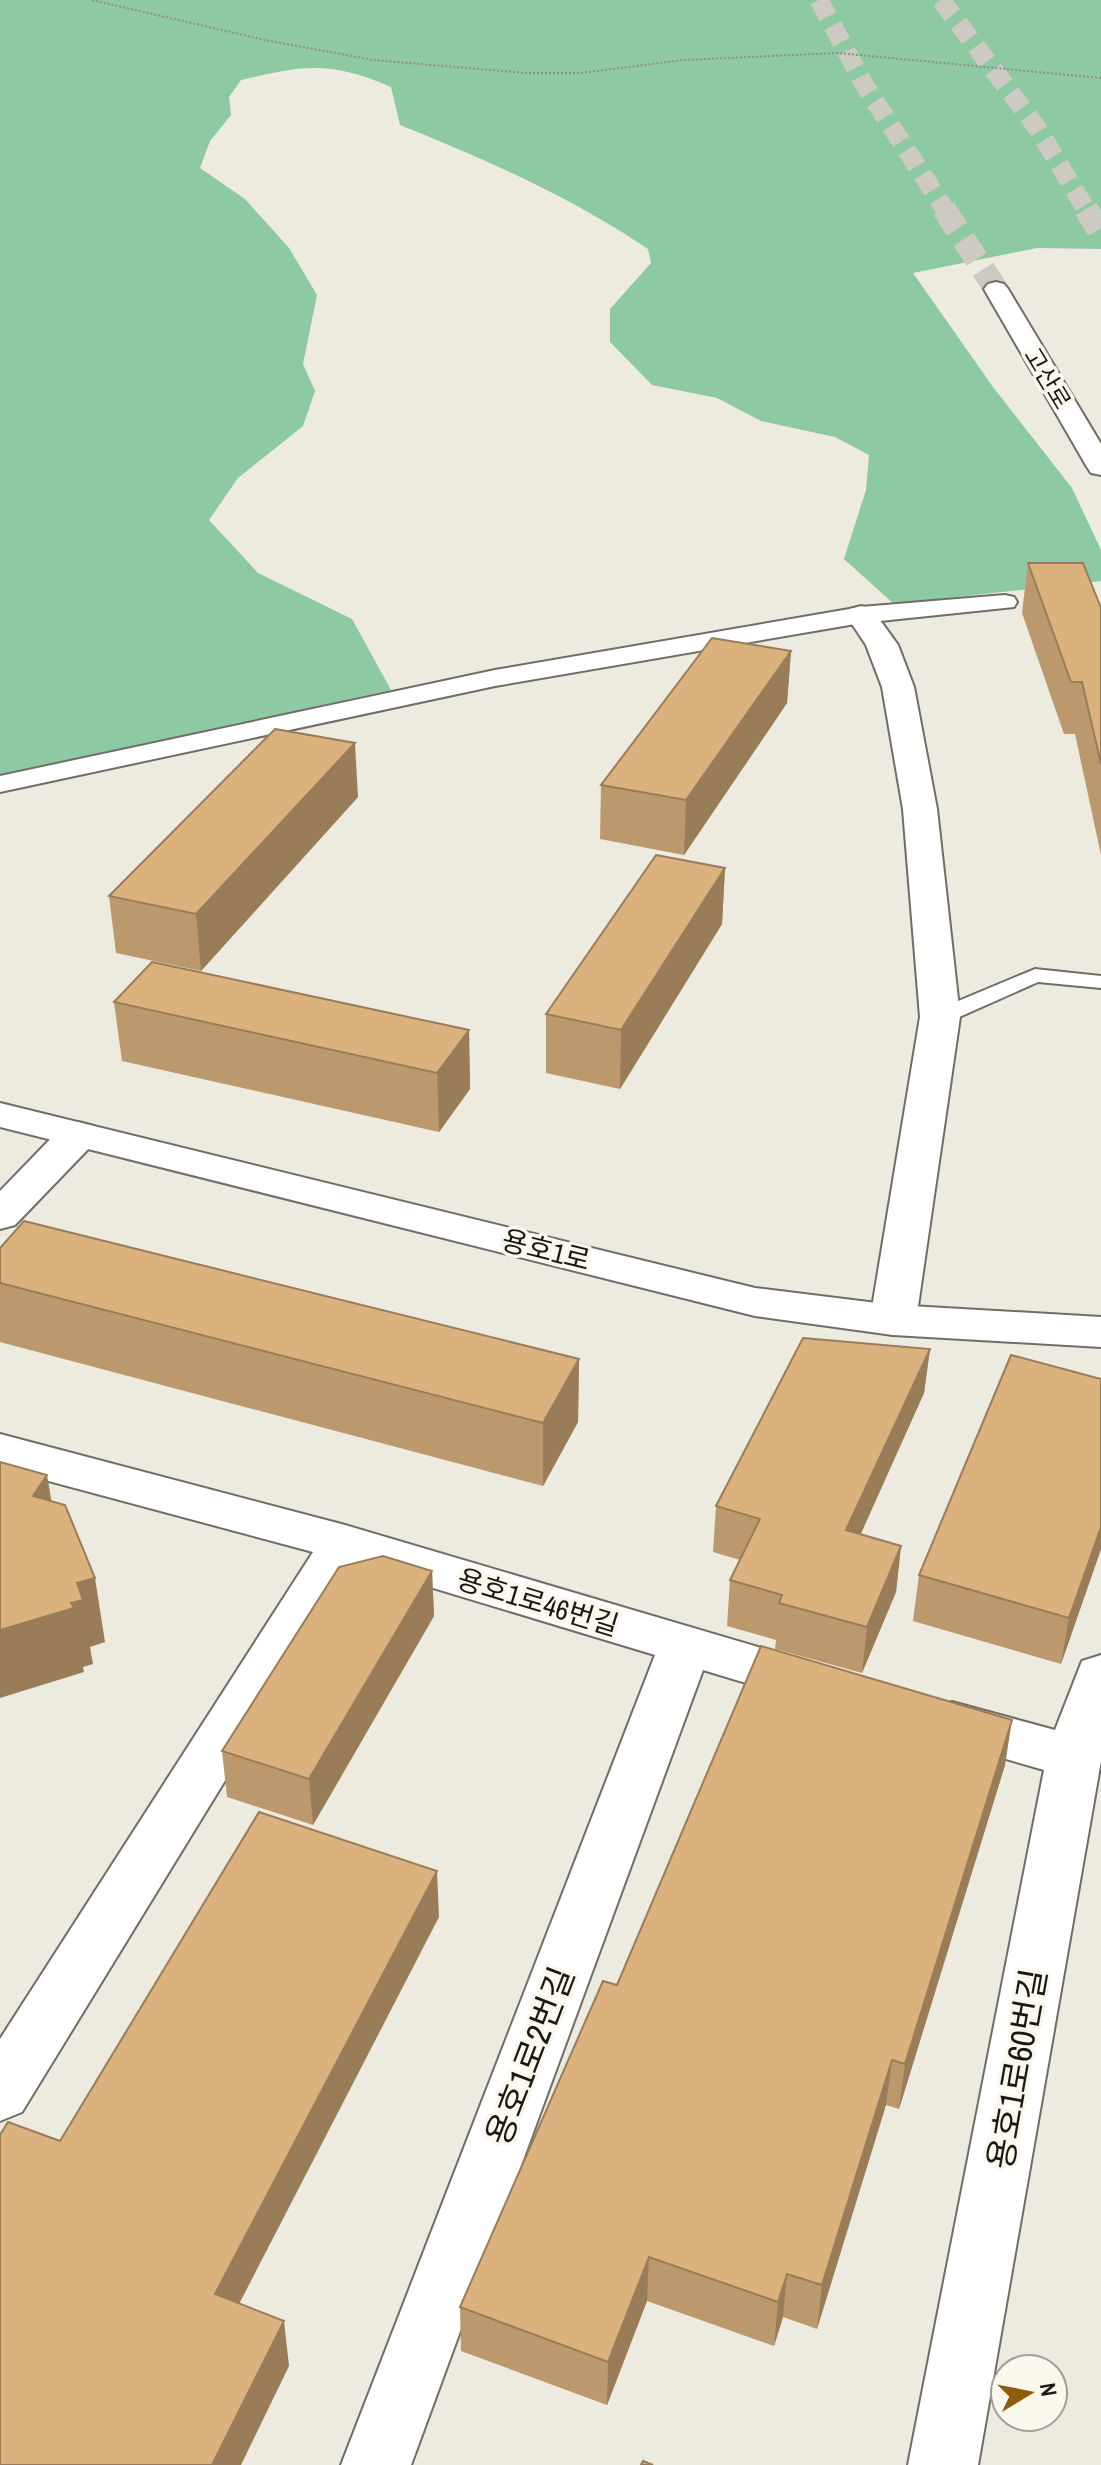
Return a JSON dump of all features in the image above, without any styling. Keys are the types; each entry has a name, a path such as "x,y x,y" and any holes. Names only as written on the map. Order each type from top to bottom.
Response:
{"street":[{"name":"고산로","path":"996,289 1101,467"},
{"path":"0,784 495,678 861,615 1005,602"},
{"path":"861,615 882,645 898,687 920,809 940,1017 893,1320"},
{"name":"용호1로","path":"0,1115 755,1302 893,1320 1101,1332"},
{"path":"0,1216 78,1135"},
{"name":"용호1로46번길","path":"0,1451 345,1543 849,1694"},
{"path":"0,2093 345,1543"},
{"name":"용호1로2번길","path":"376,2465 685,1647"},
{"name":"용호1로60번길","path":"943,2465 1074,1757 1101,1675"},
{"path":"909,1711 1074,1757"}],"lane":[{"path":"940,1017 1035,975 1101,982"}],"path":[{"path":"92,0 265,40 373,60 526,73 581,73 683,60 838,53 1101,78"}],"green space":[{"path":"0,0 1101,0 1101,249 1037,248 913,273 993,387 1072,488 1101,550 1101,581 894,604 844,559 866,490 869,455 835,437 761,421 717,398 652,385 610,342 610,309 651,263 648,249 528,181 400,125 391,87 334,69 283,71 241,80 229,97 231,115 210,141 200,168 245,199 289,248 317,295 303,364 315,391 303,426 238,478 209,520 258,573 352,619 391,690 0,776"}],"building":[{"path":"1028,563 1083,563 1101,608 1101,764 1082,682 1071,682"},
{"path":"712,638 791,651 686,800 601,785"},
{"path":"275,729 355,743 196,914 109,896"},
{"path":"656,855 725,868 621,1030 546,1014"},
{"path":"152,962 469,1030 437,1073 114,1002"},
{"path":"24,1221 579,1359 543,1423 0,1283 0,1248"},
{"path":"803,1338 930,1349 846,1530 901,1546 867,1627 779,1603 782,1595 730,1580 760,1519 716,1506"},
{"path":"1011,1355 1101,1379 1101,1527 1069,1618 919,1575"},
{"path":"0,1462 47,1475 33,1496 65,1505 95,1578 77,1583 83,1600 71,1603 74,1608 0,1630"},
{"path":"383,1556 432,1571 309,1779 222,1751 339,1567"},
{"path":"761,1646 1012,1720 905,2064 892,2060 822,2285 787,2274 778,2302 649,2257 608,2362 460,2307 603,1981 617,1985"},
{"path":"259,1812 437,1871 215,2294 284,2321 212,2465 0,2465 0,2135 8,2122 60,2141"}],"tunnel":[{"path":"819,0 865,86 946,211"},
{"path":"941,0 1038,129 1087,211"},
{"path":"944,209 996,289"},
{"path":"1086,209 1101,234"}]}
